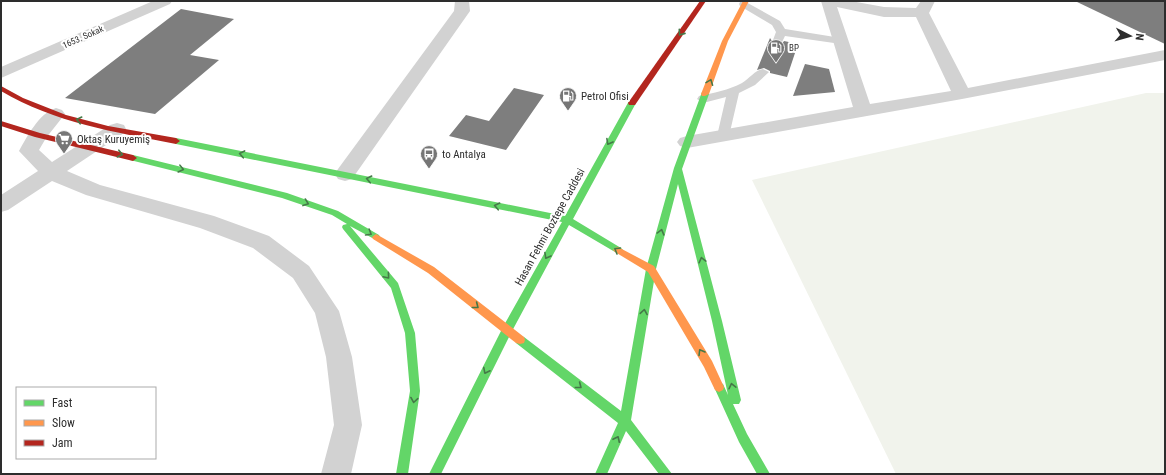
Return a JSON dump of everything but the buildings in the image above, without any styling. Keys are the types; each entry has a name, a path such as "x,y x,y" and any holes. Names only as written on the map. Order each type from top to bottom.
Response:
{"main road":[{"name":"Hasan Fehmi Boztepe Caddesi","path":"435,474 507,330 625,113 703,1"},
{"path":"601,474 625,421 651,269 678,168 725,41 745,3"},
{"path":"1,88 13,97 56,114 117,129 567,220 651,269 708,364 743,438 764,474"},
{"path":"1,122 38,135 284,195 335,213 431,270 625,421 666,474"},
{"path":"678,168 717,321 743,438"},
{"path":"335,213 395,286 410,333 416,391 402,474"}],"street":[{"name":"1653. Sokak","path":"1,73 165,1"},
{"path":"345,174 462,11 462,1"},
{"path":"863,111 829,1 884,12 924,7 962,94"},
{"path":"687,142 962,94 1165,55"},
{"path":"56,114 38,135 29,151 52,173 93,190 206,222 261,242 301,272 327,311 339,357 348,425 336,474"},
{"path":"1,205 117,129"}],"lane":[{"path":"745,3 776,23 779,36 841,41"},
{"path":"703,99 745,87 758,79 764,72"},
{"path":"723,136 734,90"}],"shaded area":[{"path":"1146,93 1165,93 1165,474 896,474 752,180"}],"traffic: fast":[{"path":"601,474 625,421 651,269 678,168 705,94"},
{"path":"435,474 507,330 632,103"},
{"path":"176,141 567,220 618,250"},
{"path":"133,158 284,195 335,213 376,237"},
{"path":"678,169 717,321 735,400"},
{"path":"346,227 395,286 410,333 415,391 402,474"},
{"path":"520,340 625,421 666,474"},
{"path":"719,387 743,438 764,474"}],"traffic: slow":[{"path":"705,94 725,41 746,1"},
{"path":"376,237 431,270 520,340"},
{"path":"618,250 651,269 708,364 719,387"}],"traffic: jam":[{"path":"632,103 703,1"},
{"path":"1,88 21,100 63,117 108,128 176,141"},
{"path":"1,123 38,135 133,158"}],"place":[{"name":"BP","path":"776,63"},
{"name":"Petrol Ofisi","path":"568,111"},
{"name":"Oktaş Kuruyemiş","path":"64,154"},
{"name":"to Antalya","path":"429,169"}]}
